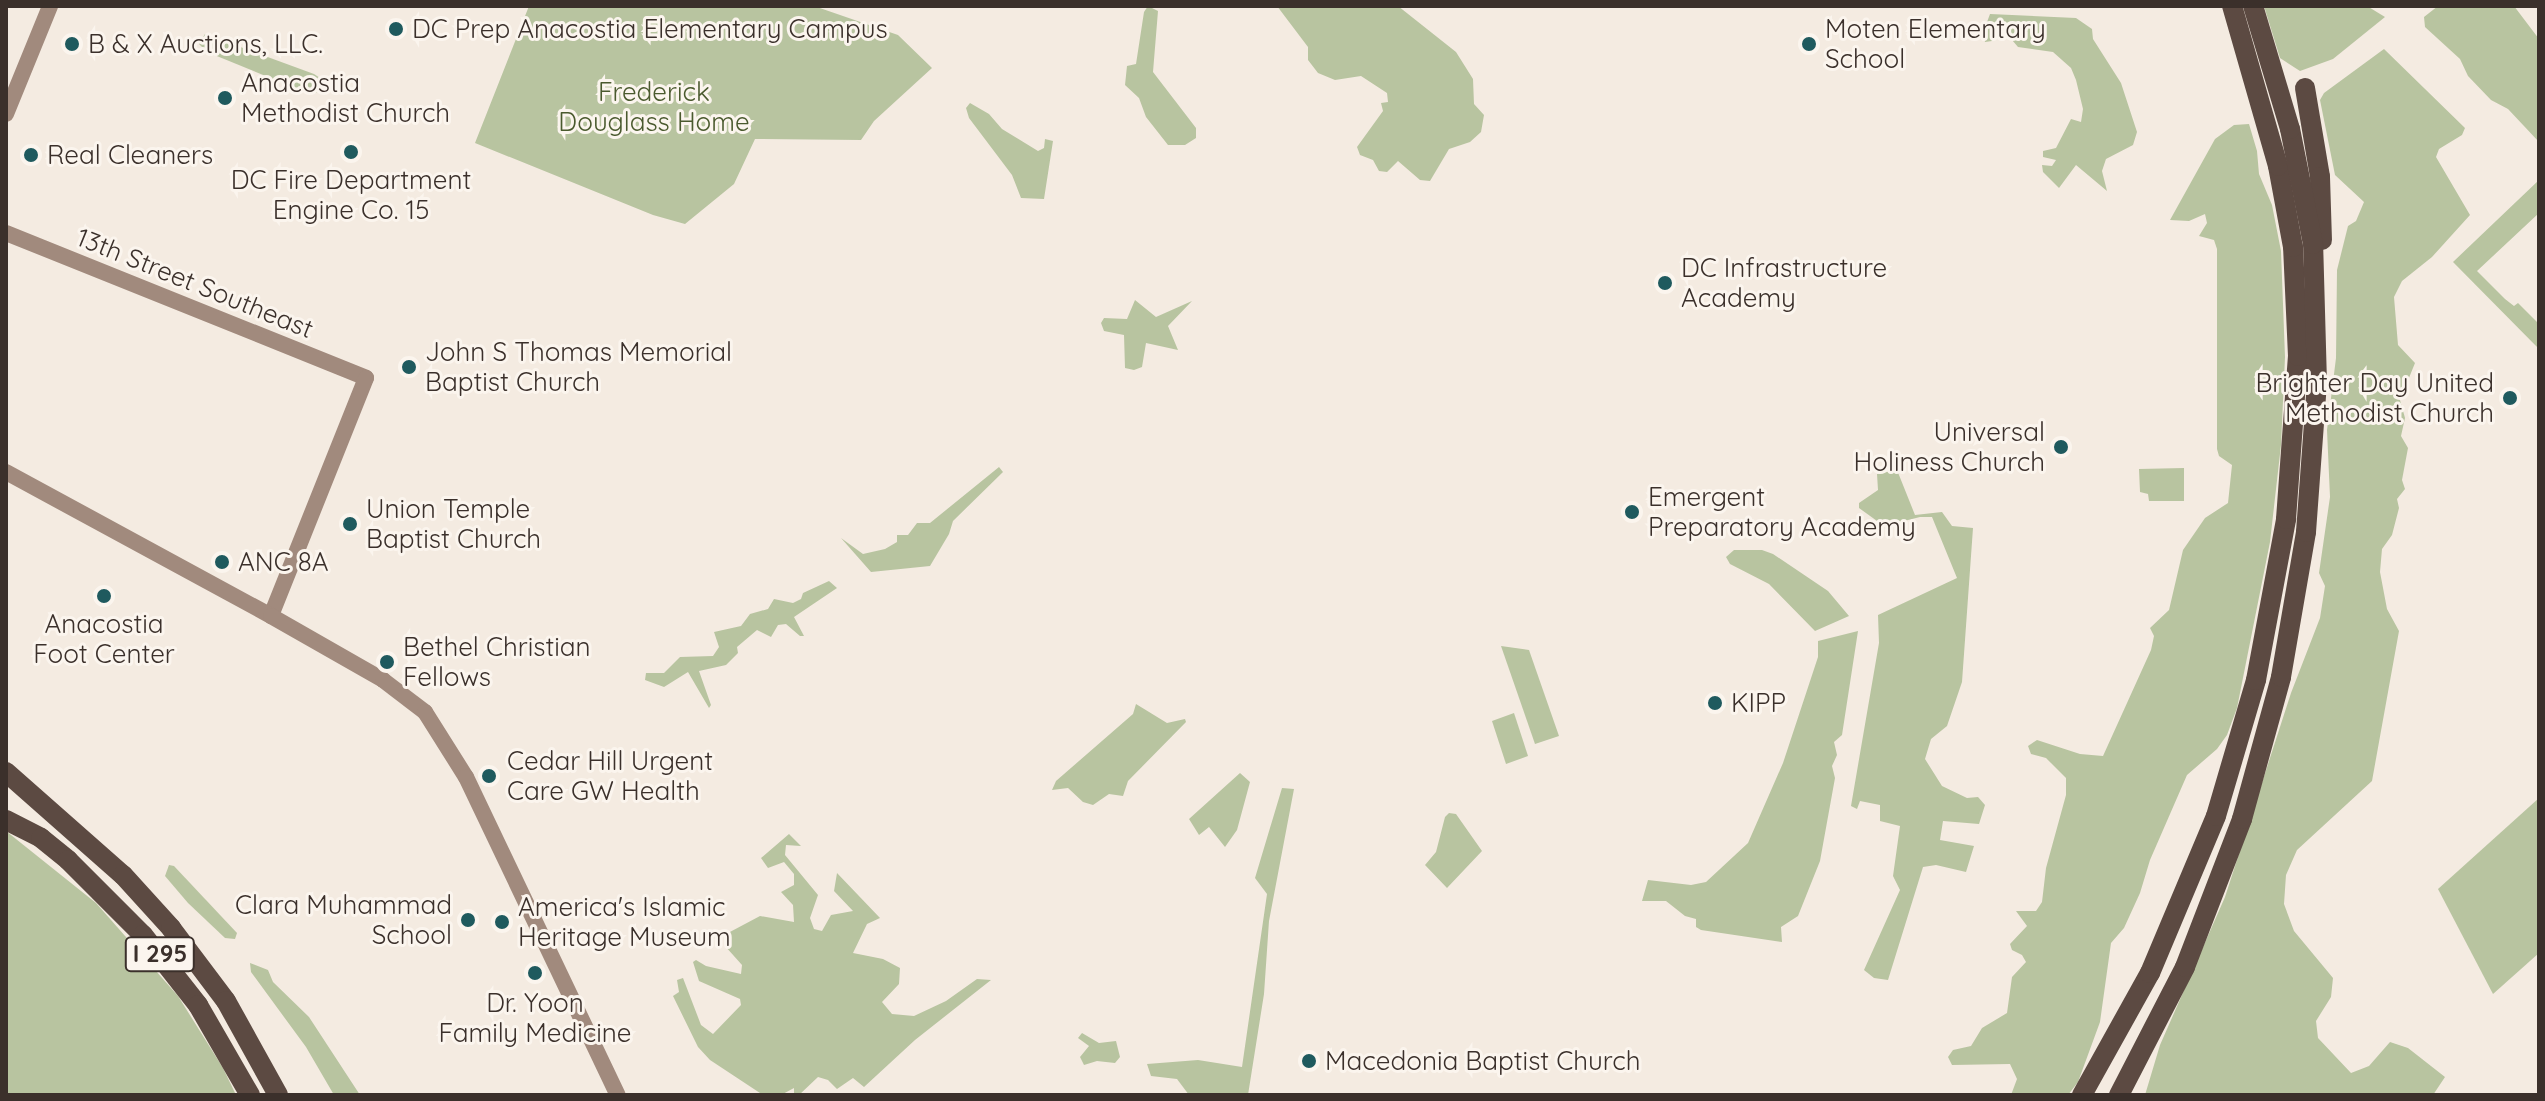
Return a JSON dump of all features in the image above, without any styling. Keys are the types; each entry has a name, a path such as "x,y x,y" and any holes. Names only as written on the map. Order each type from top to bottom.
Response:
{"highway":[{"path":"2082,1095 2155,962 2216,816 2256,680 2286,519 2297,379 2293,247 2268,124 2232,6"},
{"path":"2253,6 2297,157 2313,244 2317,308"},
{"path":"2119,1095 2170,999 2203,923 2246,807 2270,723 2291,629 2306,532 2314,446 2322,208 2305,88"},
{"path":"6,772 65,825"},
{"path":"6,781 65,825"},
{"path":"6,808 41,838"},
{"path":"6,820 41,838"},
{"name":"I 295","path":"65,825 129,881 194,956 240,1024 278,1095"},
{"name":"I 295","path":"41,838 101,890 155,948 198,1005 250,1095"}],"main road":[{"path":"6,114 50,6"},
{"name":"13th Street Southeast","path":"6,233 366,378 271,616"},
{"path":"6,472 271,616 399,691 433,723 466,777 618,1095"}],"green space":[{"name":"Frederick Douglass Home","path":"529,6 814,6 898,35 932,68 874,121 861,140 755,139 734,184 685,224 653,215 475,143"},
{"path":"1148,6 1158,11 1153,72 1196,128 1196,138 1185,145 1168,145 1146,117 1139,98 1125,85 1127,66 1136,64 1144,12"},
{"path":"1277,6 1398,6 1456,52 1473,79 1474,104 1484,115 1481,132 1470,142 1449,149 1430,181 1420,180 1398,161 1387,172 1379,171 1373,160 1360,155 1357,147 1383,111 1381,103 1388,102 1387,93 1361,76 1335,80 1318,73 1308,60 1308,47"},
{"path":"2264,6 2367,6 2385,17 2333,59 2300,71 2280,58"},
{"path":"2438,6 2514,6 2539,39 2539,142 2508,109 2491,100 2468,76 2460,59 2425,27 2424,17"},
{"path":"1990,14 2076,18 2092,29 2093,39 2121,83 2137,132 2133,145 2106,159 2102,171 2107,191 2076,165 2059,188 2043,172 2042,165 2052,166 2056,160 2043,157 2043,151 2056,148 2071,119 2081,122 2083,109 2076,80 2071,68 2053,52 2018,47 2001,27 1992,41 1985,42 1983,33"},
{"path":"205,34 314,74 320,78 320,88 316,93 307,93 207,52 199,44"},
{"path":"2384,49 2465,128 2462,135 2439,149 2436,157 2470,215 2432,257 2402,281 2394,297 2398,345 2415,363 2400,400 2405,418 2401,436 2408,448 2402,480 2405,489 2397,499 2399,508 2392,535 2382,549 2380,572 2387,609 2399,631 2372,781 2297,850 2286,875 2284,904 2294,931 2333,978 2331,997 2316,1021 2318,1038 2351,1073 2369,1066 2390,1042 2408,1048 2445,1077 2433,1095 2145,1095 2160,1045 2225,897 2291,693 2320,618 2325,586 2319,573 2330,497 2327,430 2336,358 2337,270 2348,226 2356,221 2364,202 2335,175 2320,100 2324,93"},
{"path":"970,103 989,114 1002,129 1038,151 1044,148 1045,139 1053,141 1044,199 1021,198 1012,175 969,118 966,108"},
{"path":"2249,124 2257,151 2259,174 2272,205 2281,251 2285,357 2281,445 2270,542 2237,708 2227,735 2217,749 2187,775 2150,860 2140,893 2124,928 2111,943 2100,1022 2078,1082 2068,1095 2011,1095 2017,1079 2010,1064 1952,1065 1948,1057 1953,1050 1971,1046 1982,1028 2007,1013 2012,977 2026,962 2022,955 2012,950 2010,944 2027,926 2016,911 2036,911 2042,902 2046,868 2066,795 2066,778 2046,758 2031,754 2028,746 2037,740 2080,754 2103,756 2151,650 2154,636 2150,628 2169,610 2183,550 2205,518 2228,503 2232,465 2219,456 2217,449 2217,249 2214,240 2199,236 2207,223 2205,214 2189,221 2170,220 2215,139 2234,125"},
{"path":"2539,180 2539,213 2477,271 2505,299 2514,306 2518,303 2539,324 2539,349 2453,262"},
{"path":"1135,300 1156,317 1192,301 1168,326 1178,350 1146,343 1142,367 1134,370 1125,368 1124,335 1104,331 1101,323 1104,318 1127,319"},
{"path":"999,467 1003,472 953,521 930,566 871,572 841,538 863,554 885,549 897,542 897,535 908,535 917,523 930,523"},
{"path":"2184,468 2184,501 2149,501 2148,494 2140,492 2139,469"},
{"path":"1897,470 1915,515 1942,512 1952,526 1973,528 1962,682 1947,726 1931,739 1925,759 1942,786 1967,798 1978,797 1985,805 1979,824 1943,821 1940,840 1974,846 1966,872 1936,865 1923,867 1888,980 1874,978 1864,970 1900,890 1893,876 1900,826 1880,821 1880,805 1860,801 1857,809 1851,806 1879,643 1878,615 1957,578 1932,517 1884,526 1859,508 1859,503 1878,490 1877,474"},
{"path":"1734,550 1762,550 1773,554 1828,591 1849,616 1815,631 1769,584 1730,564 1726,557"},
{"path":"829,581 837,588 794,617 804,636 786,624 778,625 771,637 757,630 737,647 738,653 726,665 699,671 711,705 709,708 688,672 664,687 645,680 646,673 664,673 680,657 713,656 719,647 714,632 741,626 750,614 768,609 774,599 793,603 801,599 803,593"},
{"path":"1858,631 1842,735 1834,742 1837,755 1832,766 1835,778 1820,861 1798,916 1781,927 1782,942 1701,930 1696,927 1696,919 1685,916 1666,901 1642,901 1648,880 1691,885 1706,882 1748,843 1783,763 1818,657 1818,641"},
{"path":"1501,646 1529,650 1559,736 1535,744"},
{"path":"1136,704 1167,723 1185,719 1186,722 1128,781 1123,796 1109,794 1093,805 1083,802 1068,788 1052,790 1056,781 1133,714"},
{"path":"1514,713 1528,756 1506,764 1492,721"},
{"path":"1240,773 1250,782 1237,830 1225,847 1209,827 1199,835 1189,819"},
{"path":"1282,788 1294,789 1269,921 1264,994 1248,1095 1189,1095 1177,1079 1151,1076 1147,1064 1198,1060 1242,1067 1267,894 1255,878"},
{"path":"2539,798 2539,953 2493,994 2438,889"},
{"path":"1449,813 1456,814 1482,851 1447,888 1425,865 1436,852 1445,817"},
{"path":"6,831 96,903 178,996 223,1068 236,1095 6,1095"},
{"path":"789,834 801,846 786,845 785,855 818,895 810,918 814,929 822,931 831,915 853,911 834,891 837,873 880,918 867,924 853,953 883,959 900,968 899,984 882,1002 892,1014 914,1016 946,1001 977,979 991,980 915,1040 864,1087 853,1078 837,1089 828,1080 818,1077 799,1095 794,1095 794,1088 781,1095 763,1095 710,1060 698,1047 673,996 679,992 677,980 683,978 701,1025 713,1034 741,1005 740,999 699,981 693,962 696,960 706,966 741,974 742,965 725,946 728,933 760,916 794,922 793,905 781,892 794,885 794,874 784,862 768,868 761,858"},
{"path":"169,865 174,866 237,933 235,939 225,938 188,903 165,876"},
{"path":"250,963 268,970 273,982 309,1017 360,1095 334,1095 306,1047 251,972"},
{"path":"1082,1033 1099,1043 1116,1041 1120,1057 1115,1063 1097,1061 1084,1065 1080,1057 1089,1046 1078,1038"}],"place":[{"name":"DC Prep Anacostia Elementary Campus","path":"396,29"},
{"name":"B & X Auctions, LLC.","path":"72,44"},
{"name":"Moten Elementary School","path":"1809,44"},
{"name":"Anacostia Methodist Church","path":"225,98"},
{"name":"DC Fire Department Engine Co. 15","path":"351,152"},
{"name":"Real Cleaners","path":"31,155"},
{"name":"DC Infrastructure Academy","path":"1665,283"},
{"name":"John S Thomas Memorial Baptist Church","path":"409,367"},
{"name":"Brighter Day United Methodist Church","path":"2510,398"},
{"name":"Universal Holiness Church","path":"2061,447"},
{"name":"Emergent Preparatory Academy","path":"1632,512"},
{"name":"Union Temple Baptist Church","path":"350,524"},
{"name":"ANC 8A","path":"222,562"},
{"name":"Anacostia Foot Center","path":"104,596"},
{"name":"Bethel Christian Fellows","path":"387,662"},
{"name":"KIPP","path":"1715,703"},
{"name":"Cedar Hill Urgent Care GW Health","path":"489,776"},
{"name":"Clara Muhammad School","path":"468,920"},
{"name":"America's Islamic Heritage Museum","path":"502,922"},
{"name":"Dr. Yoon Family Medicine","path":"535,973"},
{"name":"Macedonia Baptist Church","path":"1309,1061"}]}
